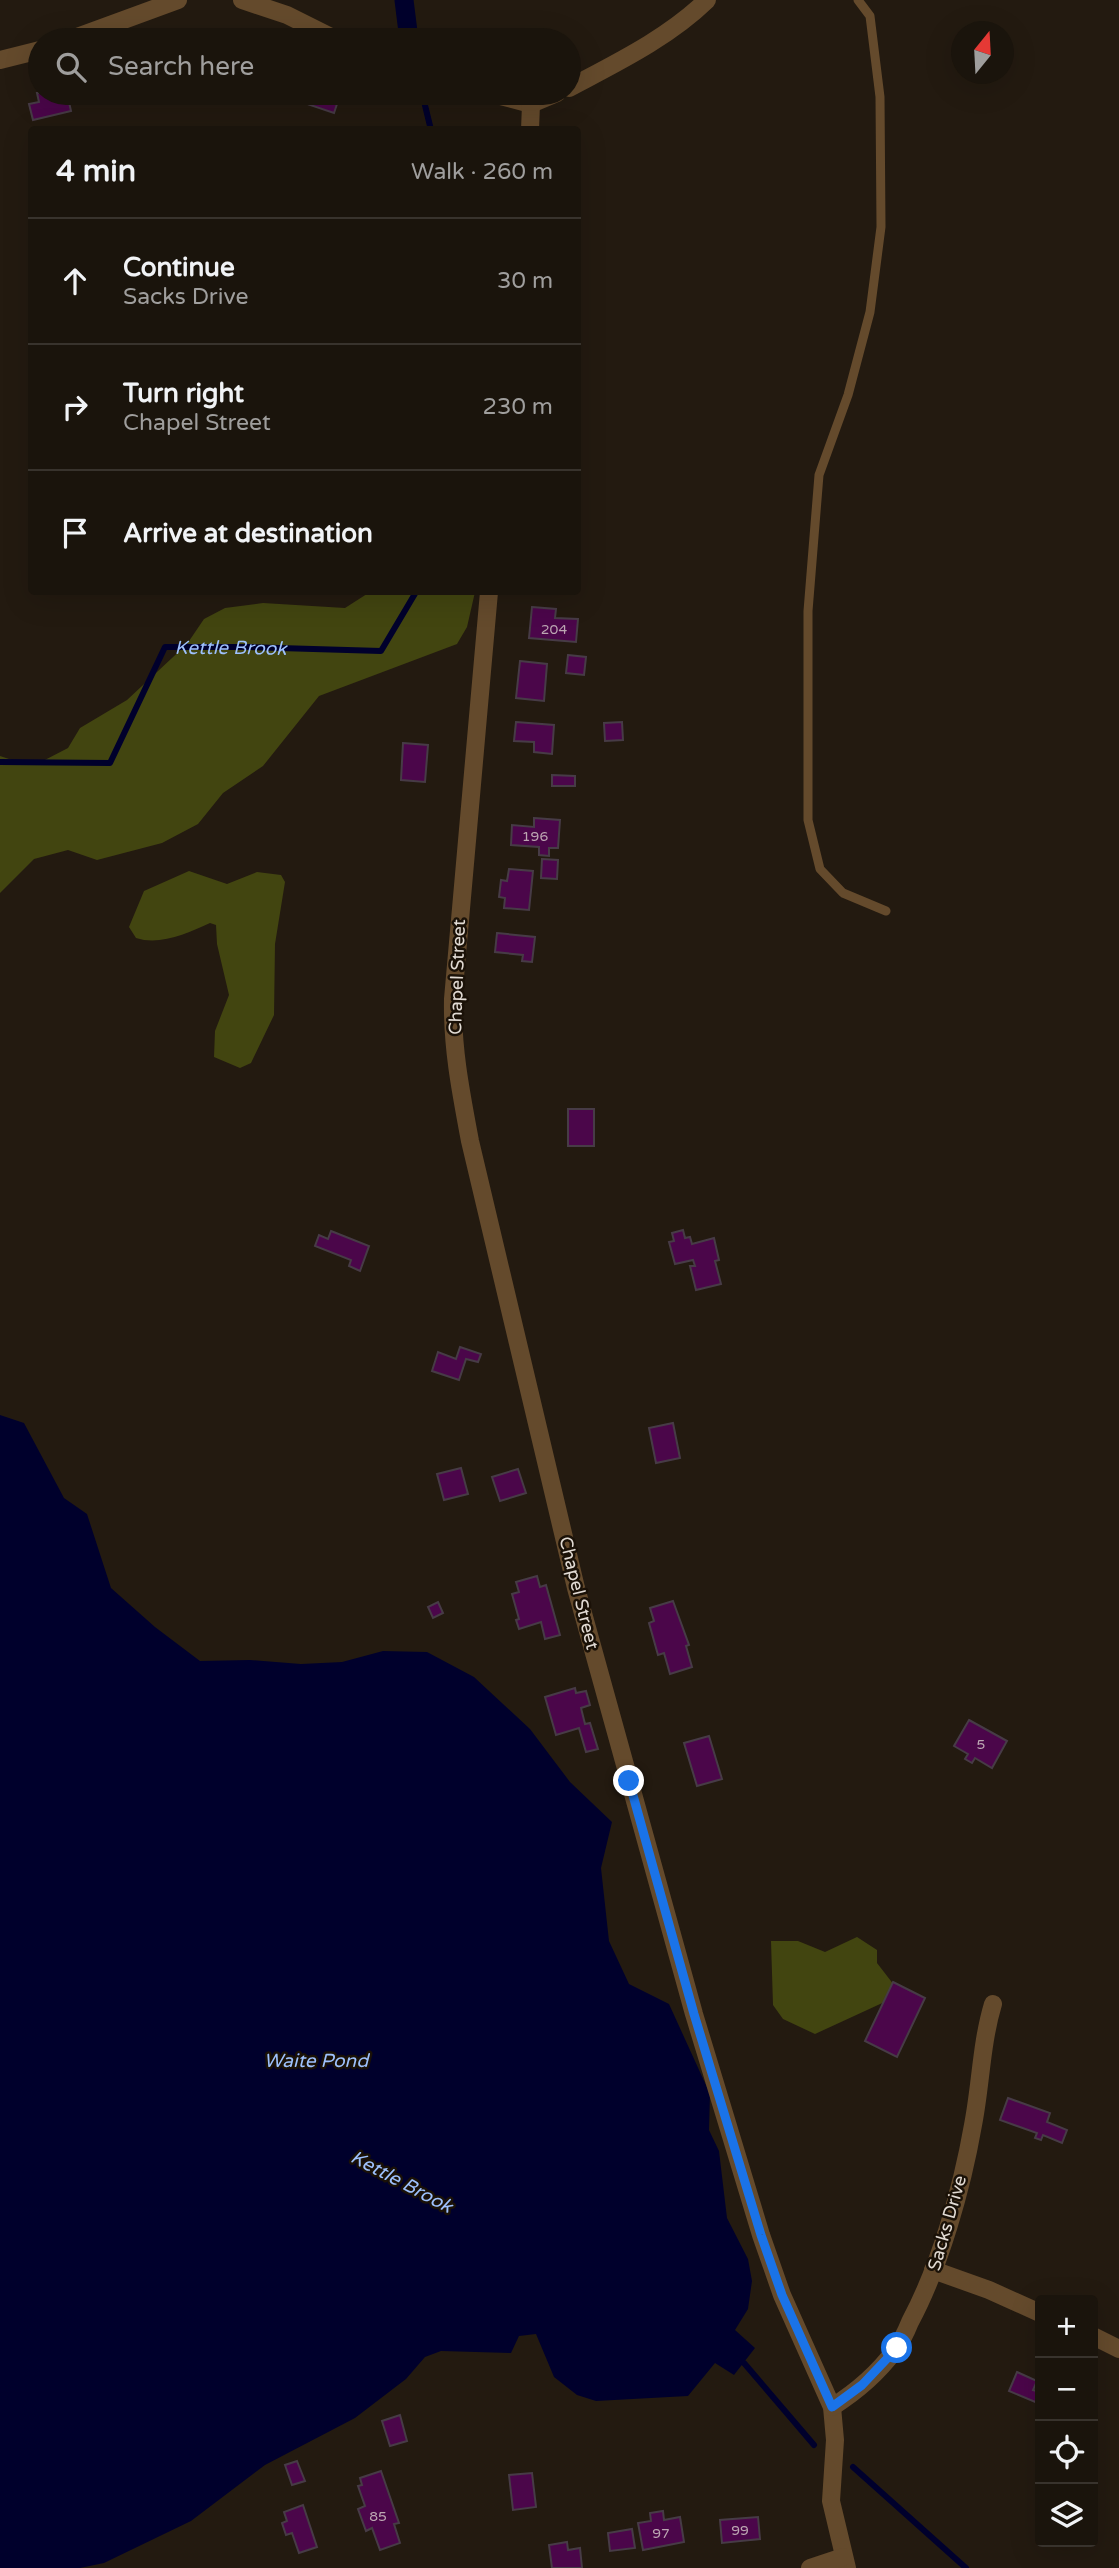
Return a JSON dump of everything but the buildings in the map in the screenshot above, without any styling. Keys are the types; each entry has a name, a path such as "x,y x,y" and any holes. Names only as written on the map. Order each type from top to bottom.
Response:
{"street":[{"path":"102,28 178,0"},
{"path":"242,0 287,15 313,28"},
{"path":"581,81 673,28 707,0"},
{"path":"0,60 28,53"},
{"path":"530,126 531,105"},
{"name":"Chapel Street","path":"489,595 453,999 452,1031 458,1076 473,1153 576,1588 694,2014 761,2235 782,2295 832,2407 835,2440 831,2501 845,2562"},
{"name":"Sacks Drive","path":"832,2407 862,2385 897,2348 920,2303 956,2194 973,2125 984,2035 993,2004"},
{"path":"933,2270 989,2290 1035,2311"},
{"path":"1098,2338 1119,2349"},
{"path":"810,2568 845,2562"}],"lane":[{"path":"858,0 870,16 880,97 881,227 870,312 848,395 819,475 808,611 808,820 820,869 843,893 886,911"}],"shaded area":[{"path":"365,595 474,595 467,627 457,644 319,696 263,766 223,793 198,824 162,843 97,860 68,850 34,859 0,893 0,756 27,765 39,763 68,748 80,728 127,700 187,644 204,619 225,608 263,603 345,608"},
{"path":"189,871 227,884 257,872 281,875 285,882 275,944 274,1015 251,1063 240,1068 214,1057 215,1031 229,995 217,944 216,925 210,923 174,937 155,940 136,938 129,927 144,891"},
{"path":"857,1937 877,1950 877,1963 894,1985 891,1999 815,2034 783,2019 773,2005 771,1941 798,1941 825,1952"}],"water":[{"name":"Waite Pond","path":"0,1415 24,1423 64,1498 87,1514 111,1588 155,1627 200,1661 250,1660 301,1664 342,1662 383,1651 427,1652 474,1677 530,1729 570,1782 612,1822 601,1868 609,1941 629,1984 669,2004 710,2094 709,2130 719,2151 727,2218 748,2259 752,2281 748,2309 735,2330 755,2348 734,2375 715,2363 688,2396 596,2401 577,2395 554,2377 536,2334 519,2336 511,2353 441,2351 425,2357 406,2379 355,2418 265,2465 191,2521 104,2563 80,2568 0,2568"}],"waterway":[{"name":"Kettle Brook","path":"404,0 408,28"},
{"name":"Kettle Brook","path":"425,105 430,126"},
{"name":"Kettle Brook","path":"0,762 110,763 165,647 381,651 414,595"},
{"name":"Kettle Brook","path":"737,2359 744,2363 814,2445"},
{"name":"Kettle Brook","path":"853,2467 966,2568"}],"route":[{"path":"629,1781 725,2122 761,2235 782,2295 832,2407 847,2398 878,2371 897,2348"}]}
